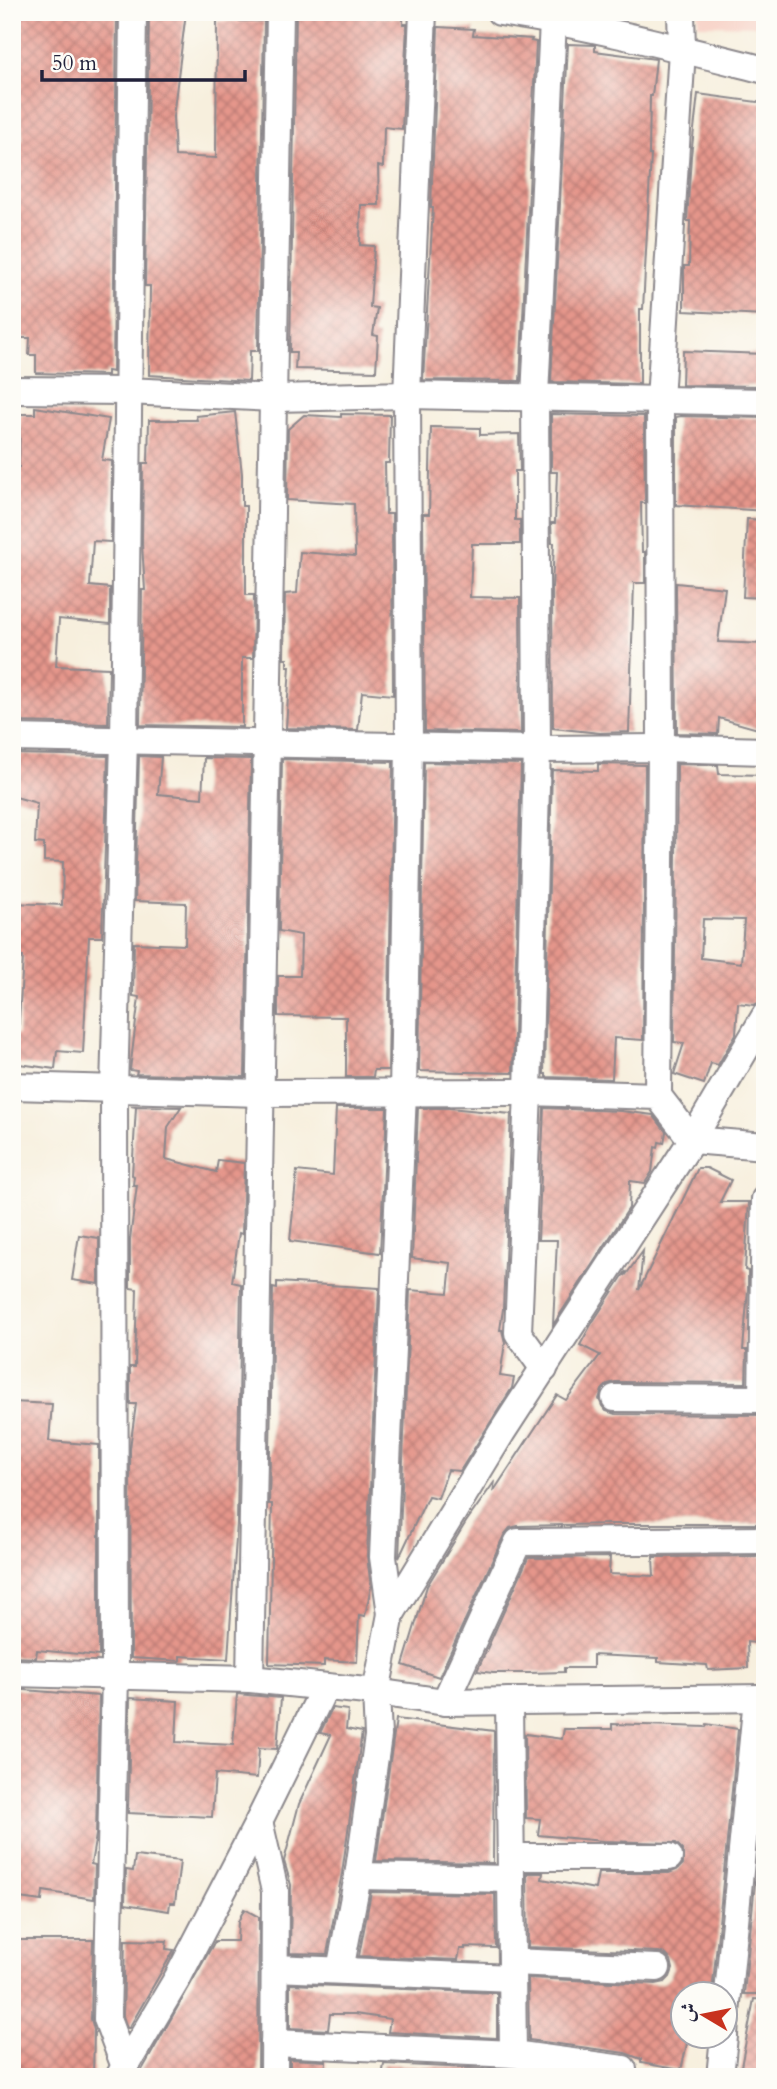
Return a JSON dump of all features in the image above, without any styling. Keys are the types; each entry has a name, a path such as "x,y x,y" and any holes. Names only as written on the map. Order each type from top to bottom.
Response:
{"street":[{"path":"122,2072 107,2019 115,1676 114,1088 124,740 133,12"},
{"path":"250,1679 280,12"},
{"path":"340,1970 358,1876 378,1736 376,1692 391,1614 383,1557 403,1093 409,746 407,395 423,12"},
{"path":"681,12 682,50 660,400 658,1096 692,1140 765,1146"},
{"path":"515,13 765,70"},
{"path":"544,1369 518,1333 528,1092 537,749 535,396 553,21"},
{"path":"12,390 127,391 275,398 535,396 765,402"},
{"path":"12,738 765,751"},
{"path":"391,1614 544,1369 692,1140 765,1016"},
{"path":"12,1086 260,1093 528,1092 658,1096"},
{"path":"615,1398 764,1399 765,1199"},
{"path":"445,1702 518,1542 765,1540"},
{"path":"12,1673 250,1679 445,1702 761,1698 730,1980"},
{"path":"122,2072 177,1979 325,1687"},
{"path":"509,1701 513,2054"},
{"path":"259,1821 275,1891 274,2077"},
{"path":"358,1876 669,1857"},
{"path":"275,1968 657,1968"},
{"path":"274,2043 513,2054 623,2070"},
{"path":"720,2077 723,2050"}],"shaded area":[{"path":"698,12 765,12 765,26 698,25"}],"building":[{"path":"12,12 117,12 113,372 107,371 107,375 36,373 36,355 29,355 30,338 20,338 21,292 13,292 15,209 12,139 23,139 12,37"},
{"path":"149,12 186,12 173,117 175,156 216,158 217,21 264,21 258,351 250,351 249,381 149,375 150,286 145,286"},
{"path":"296,12 403,18 403,24 407,24 402,129 384,127 383,167 378,166 379,205 361,205 360,245 374,246 370,307 377,308 373,335 378,336 376,371 295,369 296,352 290,352"},
{"path":"438,27 474,29 473,35 532,39 531,41 536,42 520,381 423,380 433,208"},
{"path":"568,44 595,45 595,51 656,59 650,96 651,155 643,309 640,309 640,384 551,382"},
{"path":"698,94 765,103 765,315 684,311 684,266 689,266 690,221 687,221 691,156"},
{"path":"683,351 765,354 765,386 682,385"},
{"path":"35,407 109,419 102,460 112,461 111,542 93,541 90,586 110,588 110,624 59,619 56,666 109,668 108,724 12,722 12,467 19,467 20,414 35,414"},
{"path":"235,412 242,474 242,506 246,506 246,595 254,595 253,658 242,658 242,727 140,725 142,590 145,590 142,544 143,463 148,463 149,420 197,420 196,416"},
{"path":"341,414 390,415 389,463 385,463 386,514 392,514 393,695 362,692 358,730 286,728 290,666 287,666 287,659 284,659 285,594 297,593 300,552 355,556 354,504 287,500 288,429 304,415 341,417"},
{"path":"551,414 644,416 645,503 641,503 645,583 634,583 629,732 600,733 553,728 554,543 551,523 555,523 557,472 551,472"},
{"path":"676,417 765,418 765,511 676,505"},
{"path":"431,427 480,428 480,435 519,434 520,471 515,471 515,520 520,520 520,544 472,544 470,597 520,598 521,733 425,731 423,514 429,514"},
{"path":"747,519 765,520 765,598 743,597"},
{"path":"676,583 725,588 718,642 765,644 765,731 719,718 718,734 677,733"},
{"path":"12,754 108,756 102,937 89,937 83,1053 57,1051 55,1069 12,1063 12,1034 18,1035 23,957 12,956 12,903 62,905 63,862 44,861 44,844 35,843 37,803 12,796"},
{"path":"139,756 161,757 158,794 202,798 204,758 251,759 245,1077 136,1074 137,1071 130,1070 139,997 133,996 134,943 185,945 186,903 135,901"},
{"path":"282,759 393,762 388,1070 374,1070 373,1077 346,1077 346,1017 278,1016 278,976 300,976 301,935 279,931"},
{"path":"424,762 521,764 513,1073 419,1071"},
{"path":"598,764 645,765 643,1040 614,1038 612,1079 546,1077 552,770 598,771"},
{"path":"677,764 718,765 719,774 765,775 765,1000 754,1005 738,1003 736,1034 718,1065 711,1063 704,1084 674,1074 684,1043 674,1042","holes":["703,919 744,920 741,963 701,958"]},
{"path":"131,1106 181,1107 168,1127 166,1159 216,1172 218,1160 244,1163 242,1234 239,1233 232,1282 241,1284 237,1523 228,1659 180,1656 180,1661 131,1658 130,1448 136,1404 130,1404 130,1367 135,1367 137,1289 130,1288 130,1239 137,1185 133,1185 132,1175 136,1107"},
{"path":"336,1108 387,1108 380,1253 290,1241 297,1171 333,1175"},
{"path":"418,1108 511,1114 500,1330 505,1343 500,1376 514,1378 512,1388 460,1471 448,1470 438,1498 428,1496 399,1558 410,1290 448,1293 451,1263 412,1258"},
{"path":"544,1108 653,1115 666,1132 664,1143 659,1142 658,1148 655,1147 652,1172 645,1183 630,1181 629,1208 553,1325 557,1240 538,1240"},
{"path":"698,1168 707,1168 731,1180 720,1202 749,1202 745,1270 748,1271 748,1289 743,1350 747,1350 746,1383 615,1382 602,1390 599,1399 606,1411 615,1414 765,1415 765,1524 612,1524 510,1528 504,1535 439,1677 403,1665 427,1586 466,1522 495,1481 493,1492 557,1395 566,1400 600,1355 580,1345 626,1271 625,1276 643,1251 639,1290"},
{"path":"79,1235 99,1238 99,1284 72,1280"},
{"path":"277,1282 379,1288 367,1556 371,1587 365,1616 359,1615 357,1662 324,1660 324,1666 269,1664 273,1288 277,1289"},
{"path":"12,1402 52,1404 49,1441 99,1445 99,1656 37,1650 36,1658 12,1657"},
{"path":"765,1556 765,1644 747,1642 748,1668 708,1670 707,1665 658,1662 658,1658 593,1655 593,1668 564,1668 564,1672 477,1671 528,1558 610,1557 609,1574 654,1576 653,1557"},
{"path":"12,1689 99,1696 96,1835 91,1864 95,1865 94,1899 43,1891 42,1901 12,1897"},
{"path":"237,1694 281,1698 277,1749 259,1748 257,1778 215,1774 212,1817 128,1813 130,1698 178,1701 176,1742 233,1745"},
{"path":"332,1708 348,1710 346,1729 362,1732 342,1873 327,1954 290,1953 291,1885 284,1861 299,1804 331,1735 320,1733"},
{"path":"396,1719 494,1731 493,1863 376,1861"},
{"path":"612,1724 706,1727 707,1724 738,1729 713,1980 668,1980 668,2050 686,2050 681,2070 641,2063 641,2059 625,2053 529,2040 528,1978 656,1984 665,1982 673,1969 671,1960 658,1952 528,1947 527,1873 543,1873 542,1879 595,1889 598,1873 669,1873 683,1864 683,1850 676,1843 603,1841 538,1835 540,1819 526,1818 525,1734 562,1739 564,1729 612,1729"},
{"path":"763,1802 765,1994 744,1994"},
{"path":"135,1856 180,1861 175,1903 170,1903 169,1911 125,1904 126,1870 133,1871"},
{"path":"371,1892 495,1894 496,1948 465,1947 460,1949 458,1960 359,1956"},
{"path":"244,1909 259,1917 258,2077 138,2077 215,1941 237,1941 238,1922"},
{"path":"12,1940 93,1940 93,2077 12,2077"},
{"path":"125,1940 167,1941 166,1949 174,1950 129,2028 123,2016"},
{"path":"290,1984 497,1993 497,2038 388,2032 390,2019 355,2014 330,2014 328,2030 290,2028"},
{"path":"754,1999 765,2000 765,2077 739,2077"},
{"path":"290,2059 326,2061 325,2077 290,2077"},
{"path":"384,2064 512,2070 556,2076 382,2077"}]}
